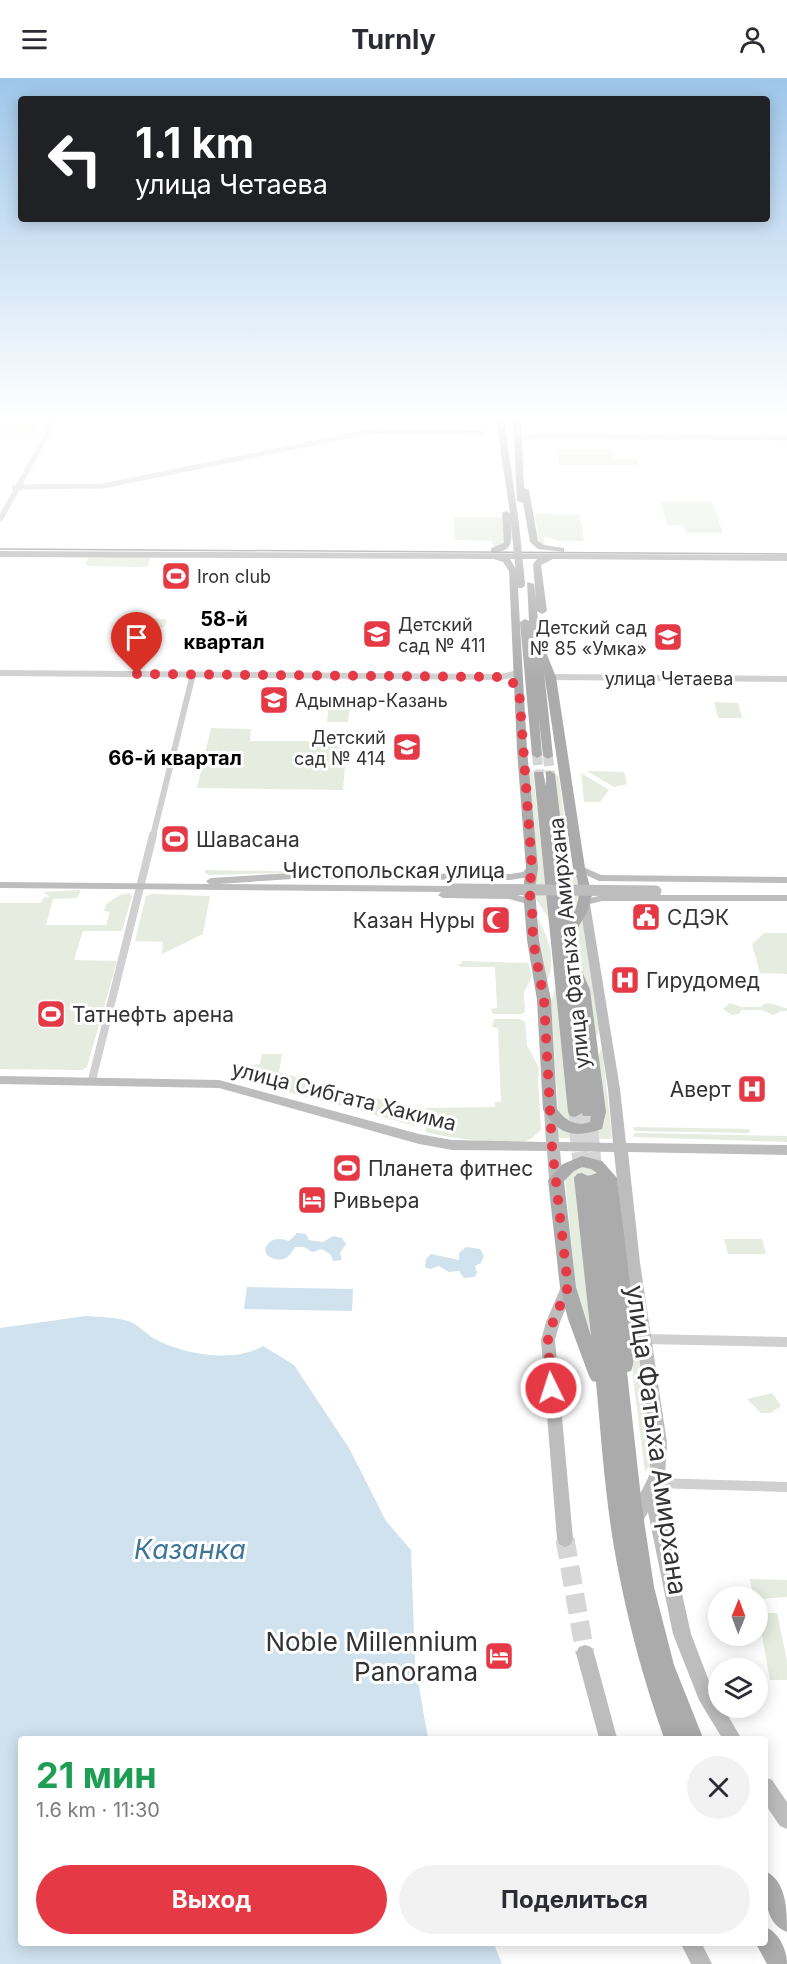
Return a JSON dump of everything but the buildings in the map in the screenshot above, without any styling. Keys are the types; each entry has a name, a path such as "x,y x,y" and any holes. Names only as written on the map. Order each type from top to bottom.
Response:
{"main road":[{"path":"0,554 494,553 508,545 506,507"},
{"path":"516,507 520,524"},
{"path":"520,507 527,650 543,756 536,640 525,584"},
{"path":"527,507 536,545 559,554"},
{"path":"508,535 524,540 532,535"},
{"path":"0,546 787,558"},
{"path":"546,663 538,569 540,561 559,554 787,551"},
{"path":"494,553 506,560 512,569 522,750 532,868 529,881 533,940 544,1000 551,1144 568,1287 576,1319 606,1400"},
{"path":"512,569 522,564 538,569"},
{"path":"536,640 551,677 579,868 586,886 586,904 621,1145 633,1263 660,1443 657,1476 634,1522"},
{"path":"519,672 527,650"},
{"path":"522,750 531,757 544,759 556,756 561,750"},
{"path":"524,777 535,769 544,767 558,771 565,777"},
{"name":"улица Фатыха Амирхана","path":"545,774 581,1112"},
{"path":"211,881 292,876 523,876 532,868"},
{"path":"579,868 595,877 625,879 787,880"},
{"path":"478,877 486,880 493,888 487,894 480,896"},
{"name":"Чистопольская улица","path":"0,879 226,889 454,887"},
{"path":"625,879 618,882 616,887 619,892 630,898"},
{"name":"Чистопольская улица","path":"0,885 211,881 787,893"},
{"name":"Чистопольская улица","path":"655,889 787,887"},
{"path":"226,889 294,894 510,896 531,904 562,934 586,904 598,898 787,898"},
{"path":"544,1000 566,964 584,990 599,1112 597,1125 582,1130 569,1128 549,1110"},
{"path":"592,1049 606,1036"},
{"name":"улица Сибгата Хакима","path":"0,1074 93,1078"},
{"name":"улица Сибгата Хакима","path":"0,1080 220,1079 441,1139 551,1144 787,1145"},
{"name":"улица Сибгата Хакима","path":"621,1145 787,1150"},
{"path":"556,1180 563,1170 575,1163 590,1162 604,1169 609,1178 626,1338 627,1394 624,1427"},
{"name":"улица Фатыха Амирхана","path":"673,1736 650,1666 634,1606 619,1516 606,1400 589,1178 624,1427 634,1522 645,1583 661,1650 685,1723 692,1736"},
{"path":"615,1242 633,1263"},
{"path":"565,1539 548,1340 568,1287"},
{"path":"654,1483 655,1508 682,1634 705,1694 731,1736"},
{"path":"585,1653 607,1736"},
{"path":"768,1791 787,1819"},
{"path":"768,1887 787,1921"},
{"path":"768,1943 780,1964"},
{"path":"692,1946 702,1964"}],"street":[{"path":"501,677 519,672"},
{"path":"0,673 501,677 509,679 519,689"},
{"path":"93,1078 193,674"},
{"name":"улица Четаева","path":"551,677 787,679"},
{"path":"646,1339 787,1342"},
{"path":"654,1483 787,1487"}],"shaded area":[{"path":"662,507 714,507 723,533 686,533 683,525 667,525"},
{"path":"535,514 580,515 584,541 561,541 544,537 545,545 539,543"},
{"path":"454,517 503,517 505,542 500,546 493,546 492,541 455,540"},
{"path":"93,556 147,556 150,558 148,566 144,567 85,564 88,558"},
{"path":"130,618 165,619 167,621 165,626 160,628 124,627 125,620"},
{"path":"714,702 738,703 742,718 718,718"},
{"path":"329,704 350,704 348,722 327,722"},
{"path":"211,728 251,729 250,741 334,741 340,744 338,764 345,765 343,790 197,788"},
{"path":"537,769 551,770 559,777 570,863 580,887 578,906 569,918 552,772 533,773 549,919 534,896 529,774"},
{"path":"587,771 624,772 627,784 614,787"},
{"path":"581,773 609,790 600,802 584,802"},
{"path":"205,870 318,872 209,875 205,873"},
{"name":"Татнефть арена","path":"81,890 77,898 53,899 46,925 106,925 110,912 104,911 106,904 120,895 130,893 132,896 122,931 83,931 74,960 117,961 87,1067 82,1070 0,1069 0,903 41,903 43,898 50,897 43,892"},
{"path":"152,894 210,896 203,934 162,954 163,942 135,941 146,896"},
{"path":"582,915 599,1030 594,1042 575,937"},
{"path":"537,918 550,951 551,968 545,985"},
{"path":"764,933 787,933 787,974 760,973 752,944"},
{"path":"462,961 528,963 532,976 524,992 525,1012 493,1014 491,1009 497,1008 495,967 461,967 457,964 461,964"},
{"path":"557,984 594,1112 592,1120 573,1121 565,1118 558,1110 551,1000"},
{"path":"730,1003 741,1007 761,1007 770,1003 787,1008 787,1011 773,1015 762,1010 742,1010 739,1014 732,1015 723,1009"},
{"path":"494,1019 520,1019 525,1022 527,1045 539,1068 541,1130 526,1141 517,1142 476,1140 426,1132 426,1108 495,1107 495,1102 501,1102 498,1028 492,1027"},
{"path":"602,1047 612,1137 610,1139 561,1138 557,1136 556,1125 600,1126 605,1120 598,1058"},
{"path":"262,1054 282,1054 279,1072 345,1091 345,1104 342,1106 238,1079 238,1067 260,1064"},
{"path":"364,1095 414,1108 415,1126 358,1110 357,1097"},
{"path":"633,1127 749,1129 750,1133 634,1131"},
{"path":"634,1133 787,1136 787,1142 634,1137"},
{"path":"587,1166 600,1172 591,1334 577,1299 565,1179 572,1171"},
{"path":"724,1239 762,1239 766,1254 728,1254"},
{"path":"626,1259 653,1440 650,1464 645,1472 633,1377"},
{"path":"772,1393 781,1406 771,1413 761,1413 747,1399"},
{"path":"750,1579 787,1580 787,1597 768,1598 768,1586 751,1586"},
{"path":"768,1613 777,1613 787,1661 787,1680 770,1680 768,1658 766,1658 764,1646 768,1646"}],"water":[{"path":"297,1233 306,1234 309,1240 323,1242 333,1236 342,1238 346,1244 340,1253 342,1260 333,1261 331,1255 322,1249 312,1252 304,1247 295,1247 290,1255 280,1260 267,1255 266,1246 271,1241 281,1239 289,1241"},
{"path":"466,1247 480,1249 484,1256 481,1263 475,1266 477,1273 474,1277 464,1278 459,1271 449,1272 439,1266 430,1269 425,1267 426,1259 431,1254 459,1260 459,1253"},
{"path":"247,1287 353,1289 352,1311 244,1309"},
{"name":"Казанка","path":"86,1316 113,1318 135,1324 167,1345 194,1353 238,1354 263,1346 294,1365 349,1448 386,1521 411,1550 415,1664 428,1736 18,1736 18,1946 495,1946 502,1964 0,1964 0,1328"}],"tunnel":[{"path":"537,755 539,774"},
{"path":"548,756 550,774"},
{"path":"575,1112 577,1129"},
{"path":"588,1112 590,1129"},
{"path":"577,1128 582,1178"},
{"path":"590,1128 595,1178"},
{"path":"565,1539 585,1653"}],"tram line":[{"path":"0,549 787,554"}],"place":[{"name":"Iron club","path":"176,576"},
{"name":"Детский сад № 411","path":"377,634"},
{"name":"Детский сад № 85 «Умка»","path":"668,637"},
{"name":"Адымнар-Казань","path":"274,700"},
{"name":"Детский сад № 414","path":"407,747"},
{"name":"Шавасана","path":"175,839"},
{"name":"СДЭК","path":"646,917"},
{"name":"Казан Нуры","path":"496,920"},
{"name":"Гирудомед","path":"625,980"},
{"name":"Татнефть арена","path":"51,1014"},
{"name":"Аверт","path":"752,1089"},
{"name":"Планета фитнес","path":"347,1168"},
{"name":"Ривьера","path":"312,1200"},
{"name":"Noble Millennium Panorama","path":"499,1656"}],"district":[{"name":"58-й квартал","path":"224,630"},
{"name":"66-й квартал","path":"175,758"}],"route":[{"path":"137,674 501,677 509,679 519,689 532,868 529,890 533,940 544,1000 552,1147 568,1287 548,1340 551,1388"}]}
